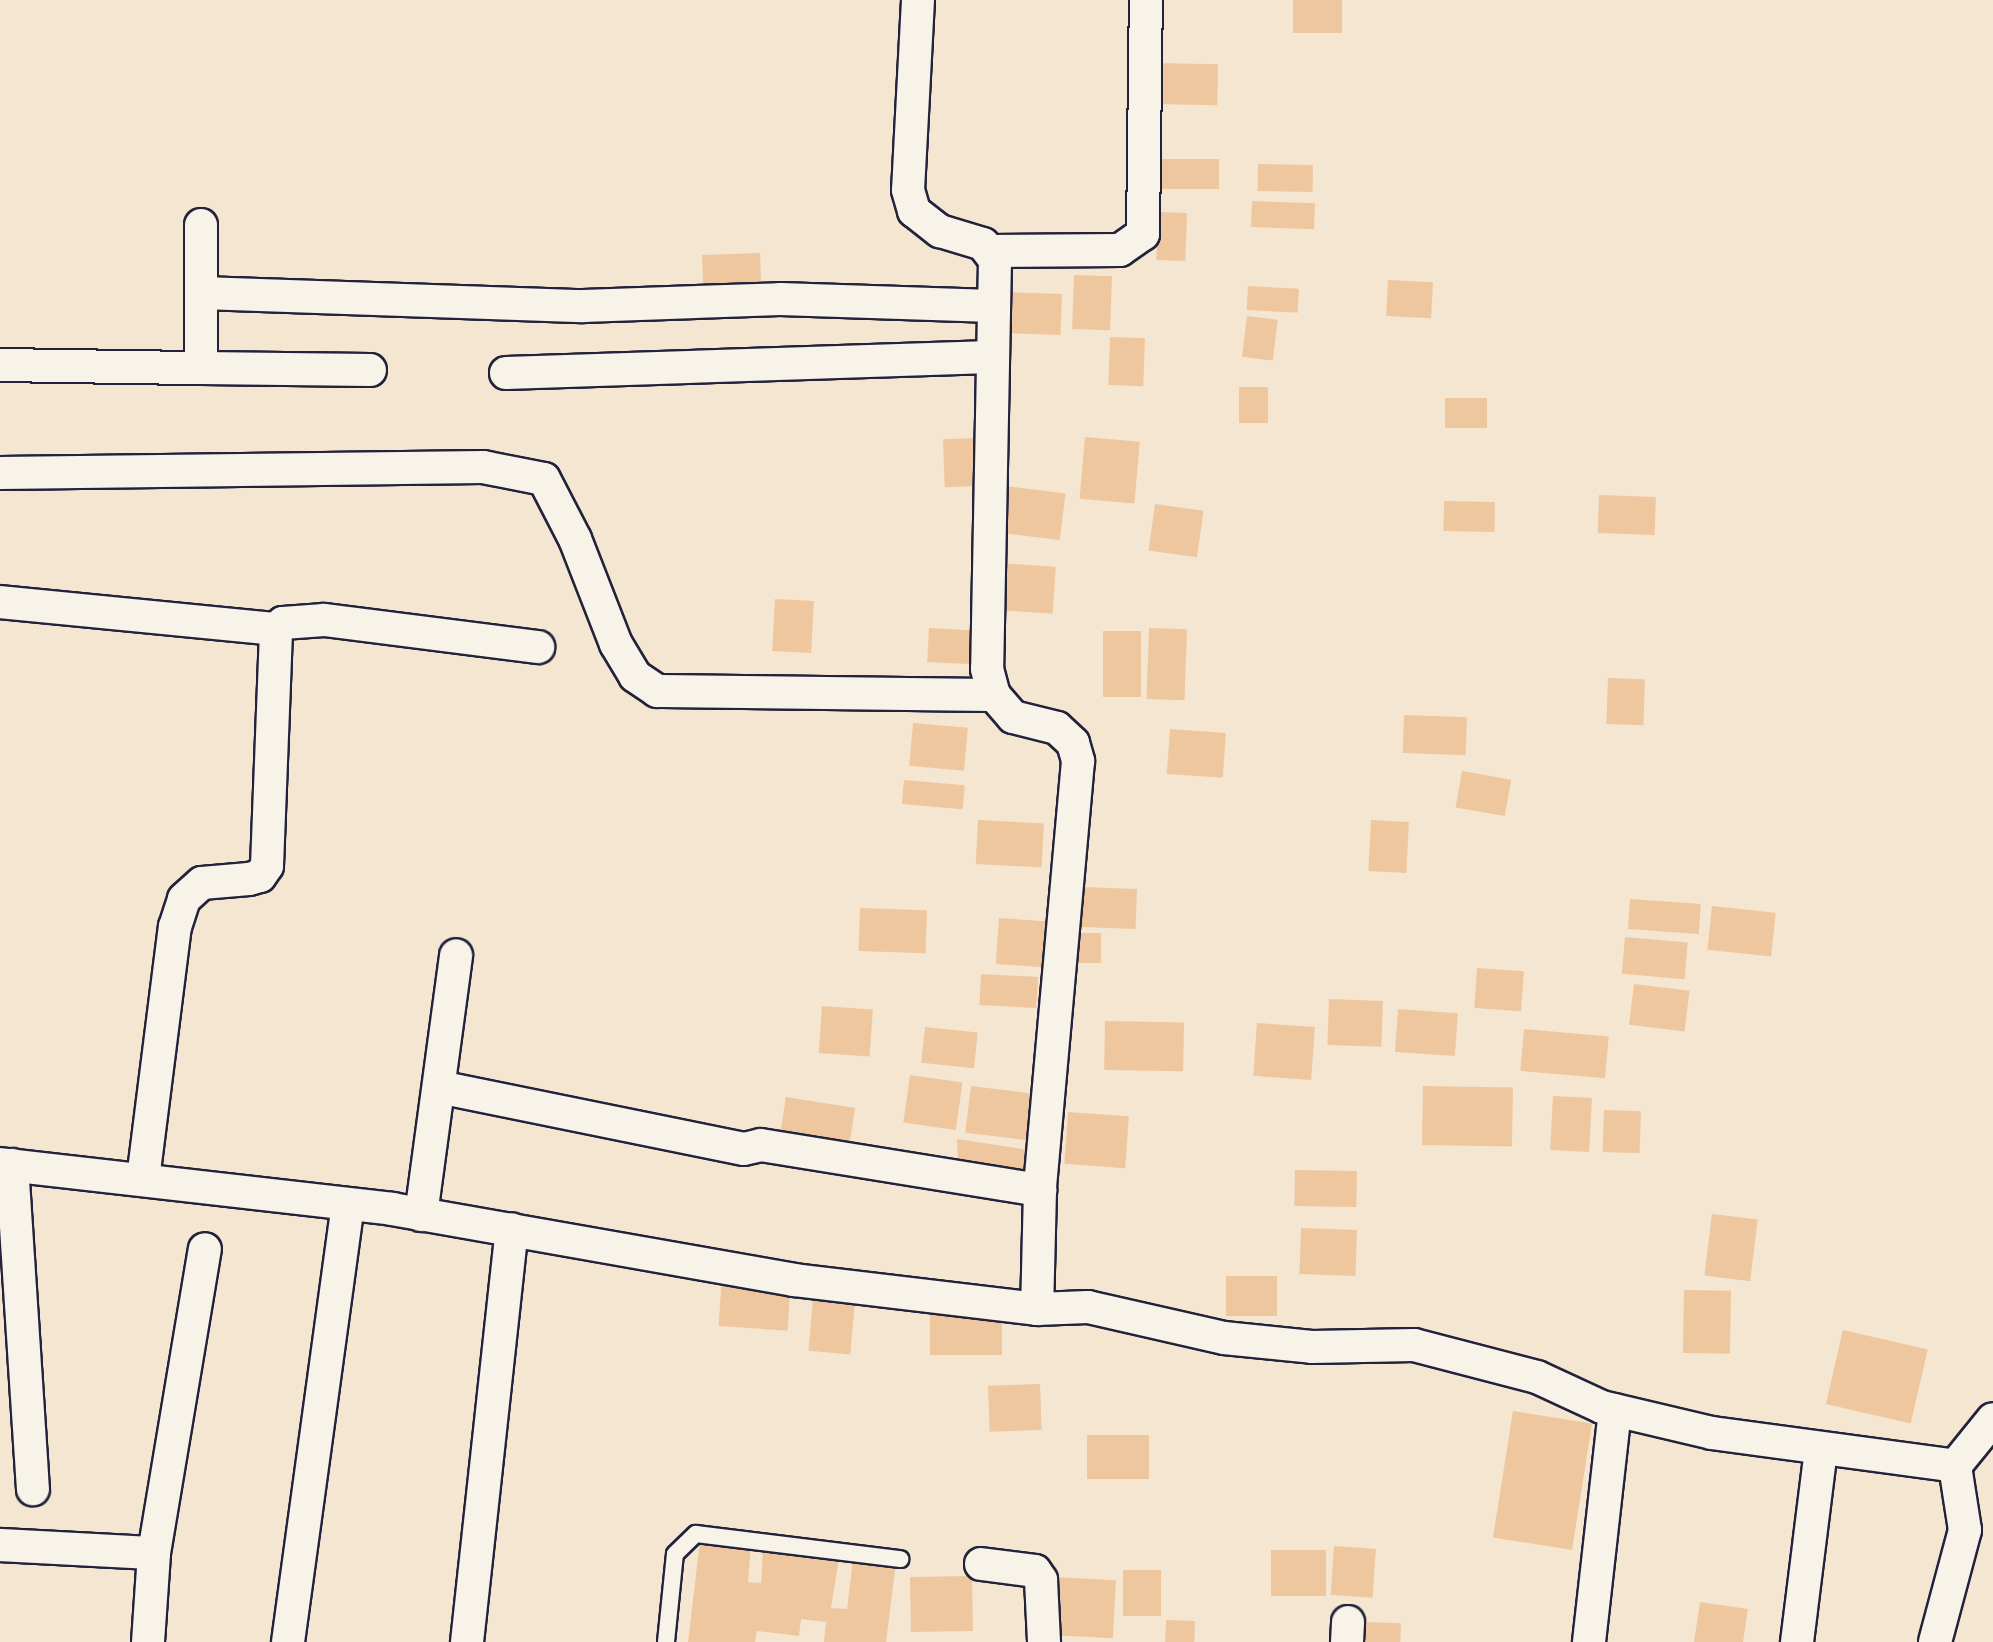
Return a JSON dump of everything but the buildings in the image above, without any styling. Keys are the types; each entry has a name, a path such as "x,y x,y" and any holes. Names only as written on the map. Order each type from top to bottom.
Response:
{"street":[{"path":"918,0 911,201 925,222 983,244 991,251 1120,250 1143,233 1146,0"},
{"path":"201,225 201,368"},
{"path":"991,251 993,306 988,669 994,695 1013,717 1057,728 1073,743 1078,761 1040,1190 1037,1309"},
{"path":"202,293 583,306 780,299 993,306"},
{"path":"506,373 991,357"},
{"path":"0,365 370,370"},
{"path":"0,473 483,467 544,479 575,539 616,645 635,676 657,691 994,695"},
{"path":"0,602 276,629 284,623 324,621 538,647"},
{"path":"144,1179 175,926 184,899 202,883 249,879 260,876 267,866 276,629"},
{"path":"421,1215 456,955"},
{"path":"439,1087 744,1149 761,1145 1040,1190"},
{"path":"33,1489 6,1164 421,1215 794,1280 1037,1309 1088,1307 1224,1338 1312,1346 1414,1345 1537,1377 1615,1410 1712,1433 1955,1466"},
{"path":"288,1642 348,1205"},
{"path":"467,1642 512,1229"},
{"path":"148,1642 154,1553 205,1249"},
{"path":"1589,1642 1615,1410"},
{"path":"1935,1642 1965,1530 1955,1466 1993,1419"},
{"path":"1797,1642 1821,1449"},
{"path":"0,1545 154,1553"},
{"path":"981,1564 1035,1571 1041,1580 1044,1642"}],"lane":[{"path":"666,1642 675,1554 696,1534 900,1559"}]}
